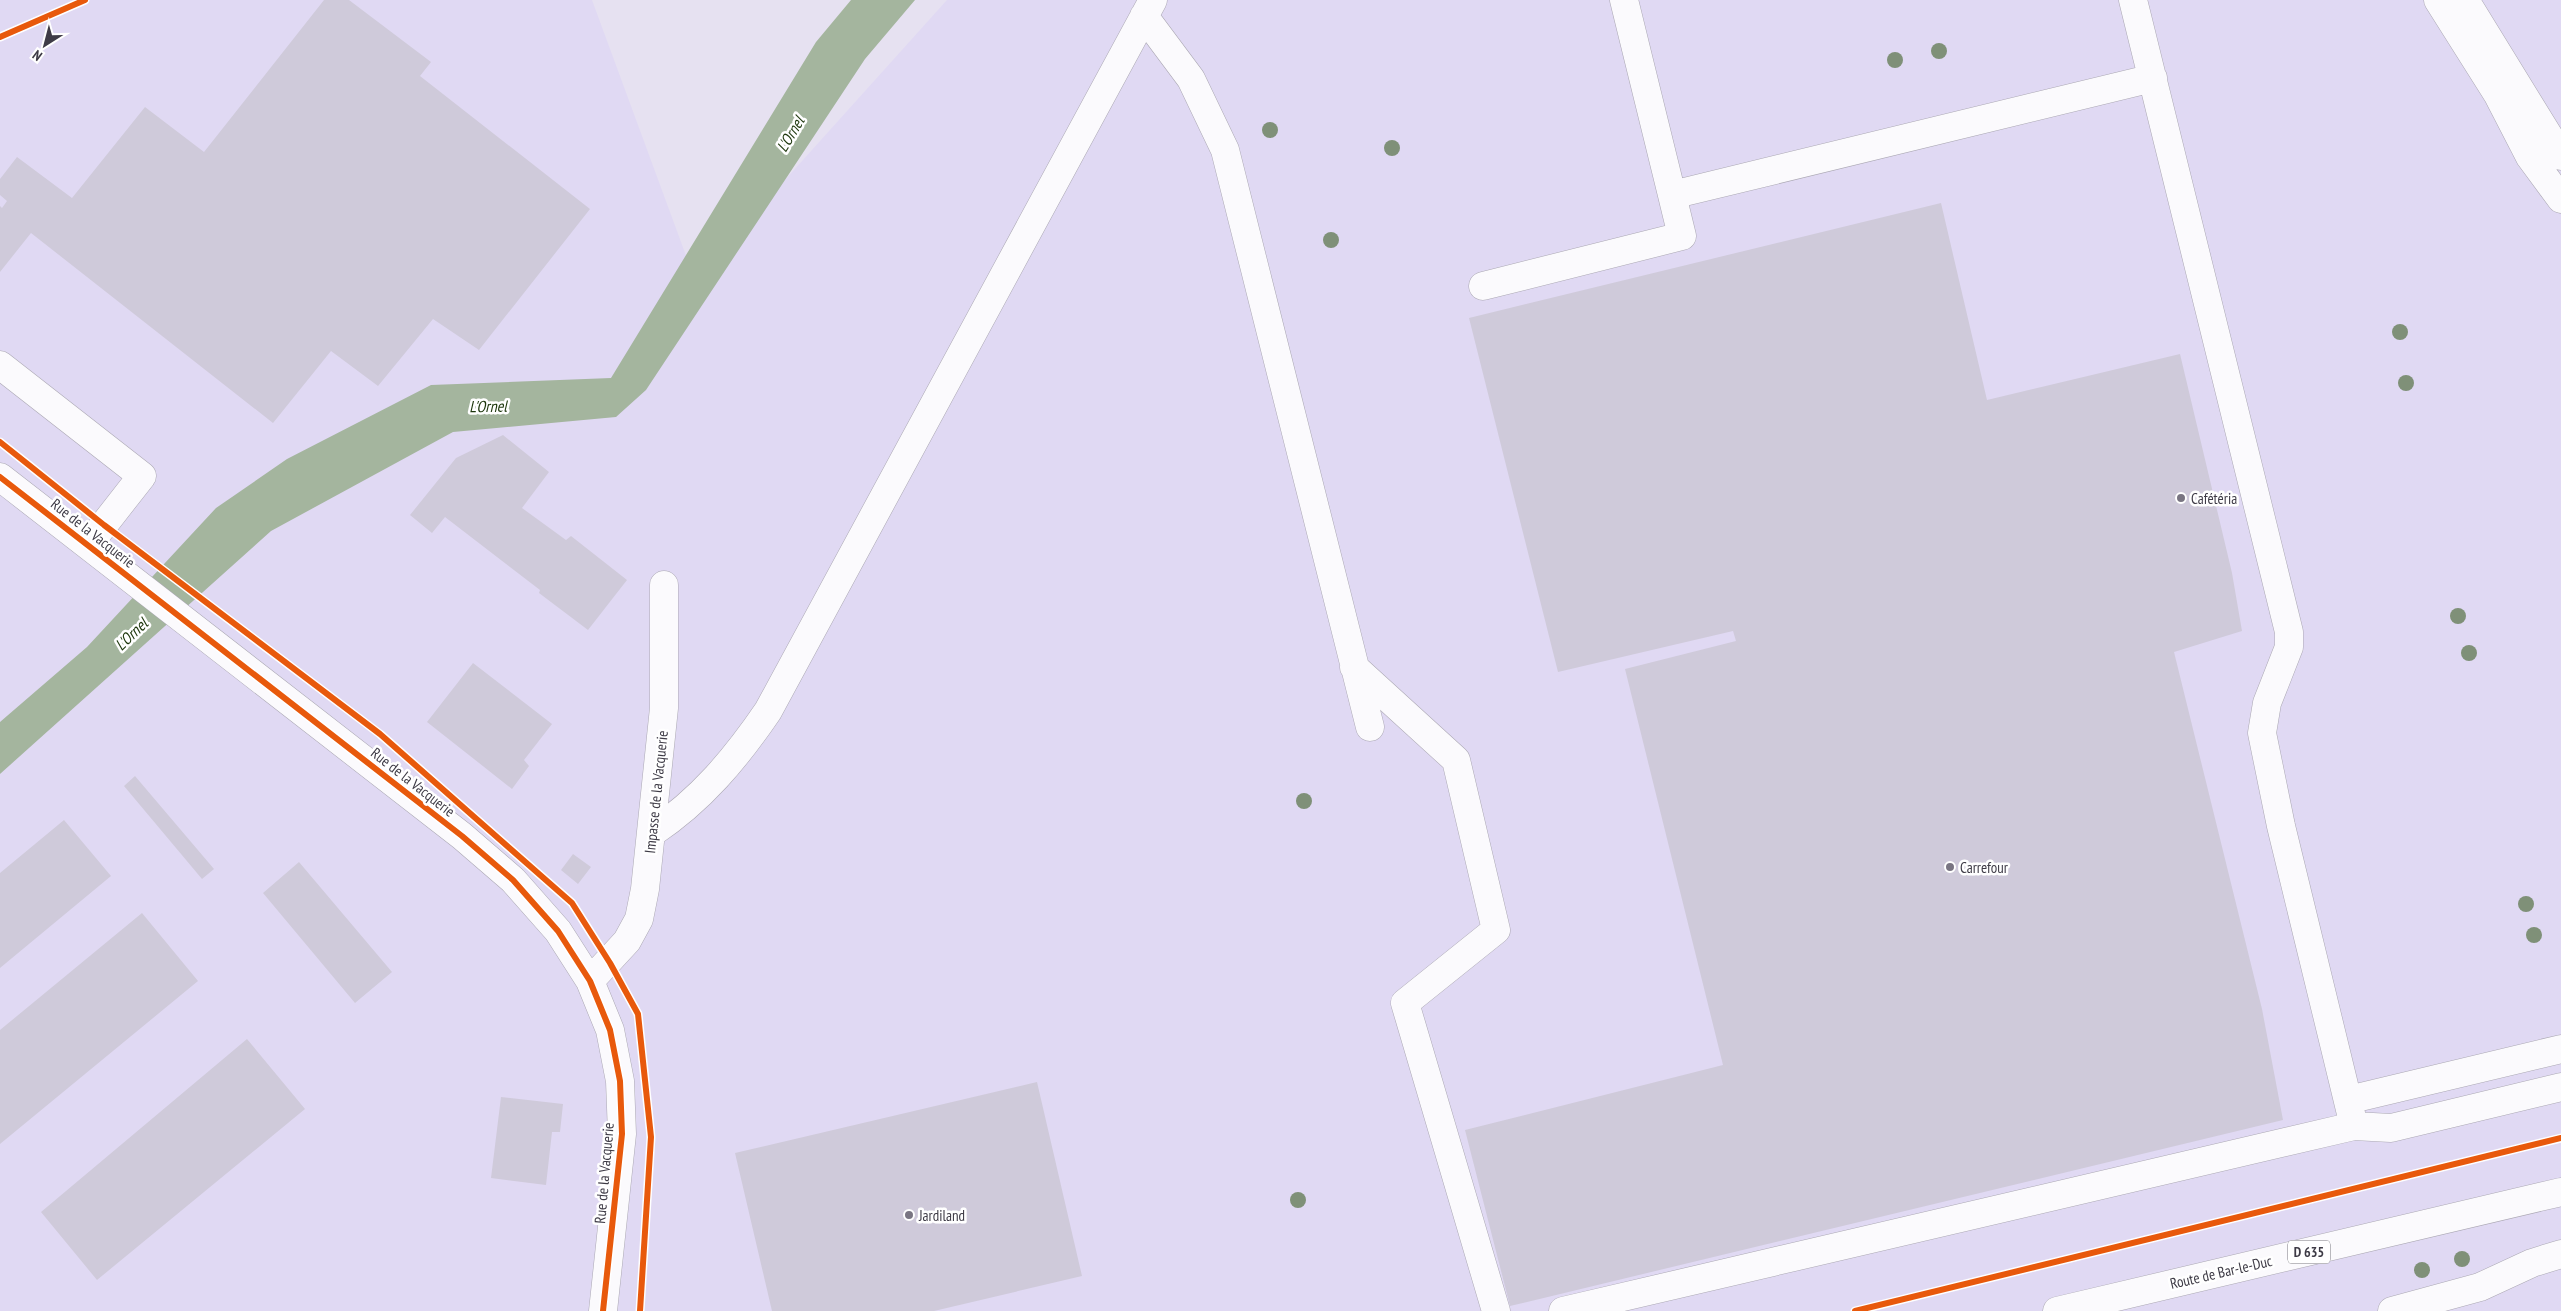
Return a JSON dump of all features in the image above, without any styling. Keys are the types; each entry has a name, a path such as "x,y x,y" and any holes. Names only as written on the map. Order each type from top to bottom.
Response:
{"street":[{"path":"1483,286 1682,236 1624,0"},
{"path":"2133,0 2289,632 2289,646 2266,703 2262,733 2281,826 2354,1126"},
{"path":"2438,0 2498,94 2530,157 2561,199"},
{"path":"2465,0 2561,156"},
{"path":"1149,8 1191,79 1225,150 1370,727"},
{"path":"653,832 673,818 710,786 741,750 768,711 1149,8"},
{"path":"1672,195 2153,78"},
{"path":"0,365 142,476 88,545"},
{"name":"Rue de la Vacquerie","path":"0,477 462,836 513,880 558,931 590,981 610,1030 620,1081 622,1134 603,1311"},
{"name":"Impasse de la Vacquerie","path":"590,981 627,941 639,919 653,832 664,708 664,585"},
{"path":"1354,668 1456,760 1496,930 1405,1003 1496,1311"},
{"path":"2348,1100 2561,1049"},
{"path":"1563,1311 2354,1126 2391,1128 2561,1087"},
{"name":"Route de Bar-le-Duc","path":"2057,1311 2561,1192"},
{"path":"2392,1311 2418,1306 2480,1287 2532,1264 2561,1254"}],"shaded area":[{"path":"0,0 592,0 695,280 947,0 2561,0 2561,1311 0,1311"}],"water":[{"name":"L'Ornel","path":"851,0 915,0 865,59 646,390 616,417 453,432 271,531 0,774 0,722 87,647 216,508 287,459 431,385 611,378 816,42"}],"building":[{"path":"324,0 349,0 431,62 420,76 590,209 479,350 433,319 378,386 331,351 273,423 31,233 0,272 0,206 2,208 7,201 0,195 0,179 17,157 72,198 145,107 204,152"},
{"name":"Carrefour","path":"1941,203 1987,400 2180,354 2232,573 2242,631 2174,652 2262,1009 2283,1120 1510,1306 1465,1130 1723,1065 1625,669 1736,641 1733,631 1558,672 1469,318"},
{"path":"503,435 549,472 522,508 566,540 571,536 627,580 588,630 539,593 540,590 445,517 432,533 410,515 456,458"},
{"path":"473,663 552,724 524,760 529,766 512,789 427,722"},
{"path":"135,776 214,869 202,879 124,786"},
{"path":"64,820 111,876 0,968 0,873"},
{"path":"573,854 591,867 578,884 561,870"},
{"path":"299,862 392,972 355,1003 263,893"},
{"path":"142,913 198,981 0,1144 0,1030"},
{"path":"247,1039 305,1109 97,1280 41,1212"},
{"name":"Jardiland","path":"1037,1082 1082,1276 934,1311 772,1311 735,1153"},
{"path":"501,1097 563,1104 560,1132 552,1132 546,1185 491,1178"}],"cycle path":[{"path":"0,37 85,0"},
{"path":"0,442 104,525 380,734 572,903 610,963 638,1014 651,1137 640,1311"},
{"path":"0,477 462,836 513,880 558,931 590,981 610,1030 620,1081 622,1134 603,1311"},
{"path":"1855,1311 2561,1138"}],"place":[{"name":"Cafétéria","path":"2181,498"},
{"name":"Carrefour","path":"1950,867"},
{"name":"Jardiland","path":"909,1215"}]}
